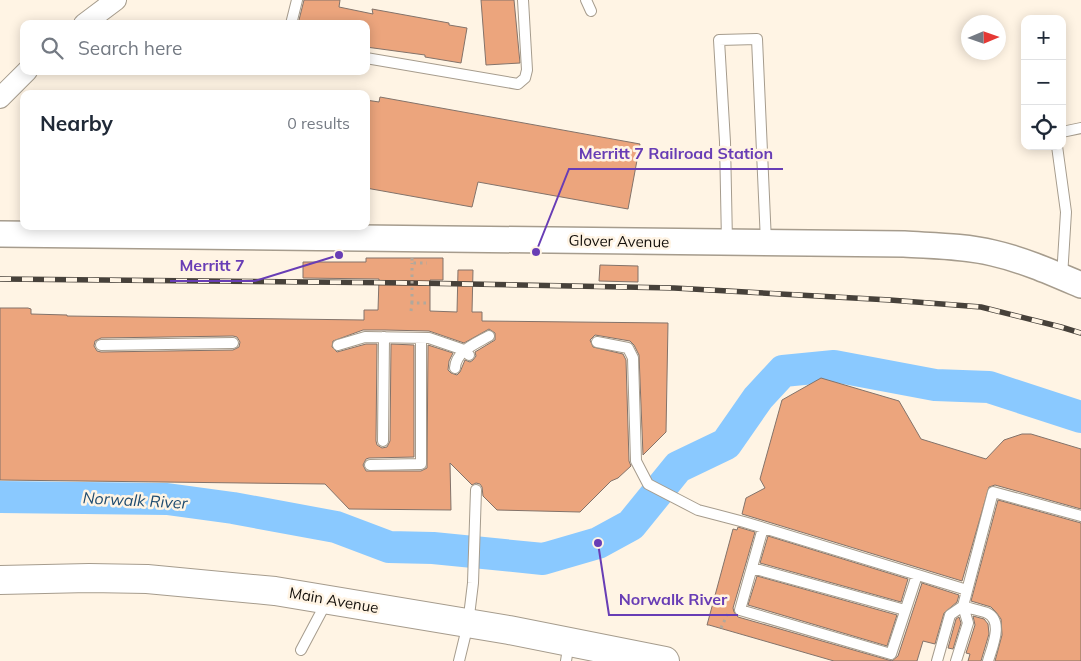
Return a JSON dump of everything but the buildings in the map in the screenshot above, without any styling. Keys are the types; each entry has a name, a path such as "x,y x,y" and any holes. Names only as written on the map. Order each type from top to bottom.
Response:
{"main road":[{"name":"Main Avenue","path":"0,580 146,579 228,585 329,598 468,624 568,651 665,661"}],"street":[{"path":"89,20 116,0"},
{"path":"0,98 24,75"},
{"name":"Glover Avenue","path":"0,234 904,244 959,247 994,253 1033,265 1072,281"}],"lane":[{"path":"292,20 297,0"},
{"path":"370,59 518,84 525,78 527,70 523,0"},
{"path":"586,0 591,11"},
{"path":"727,242 725,142 719,40 757,39 766,243"},
{"path":"1066,131 1081,128"},
{"path":"1058,150 1072,281"},
{"path":"455,368 456,362 488,336"},
{"path":"338,345 365,337 429,338 466,353"},
{"path":"384,337 384,441"},
{"path":"370,465 421,464 421,338"},
{"path":"597,342 628,348 633,358 636,461 648,484 698,510 744,522 967,590"},
{"path":"101,345 233,343"},
{"path":"459,661 468,624 472,583 476,490"},
{"path":"956,661 968,623 963,606 993,492 1081,516"},
{"path":"763,528 740,610 891,654 916,575"},
{"path":"752,568 905,610"},
{"path":"301,650 329,598"},
{"path":"937,661 950,616 963,606"},
{"path":"963,606 987,614 994,619 997,627 988,661"}],"path":[{"path":"411,311 412,263 427,263"},
{"path":"412,303 426,303"}],"waterway":[{"name":"Norwalk River","path":"0,497 167,499 233,508 336,527 389,547 433,548 543,559 598,543 631,525 678,467 726,444 758,398 783,371 834,366 935,385 989,387 1081,417"}],"railway":[{"path":"0,279 413,283 674,288 981,307 1081,333"}],"place":[{"name":"Merritt 7 Railroad Station","path":"536,252"},
{"name":"Merritt 7","path":"339,255"},
{"name":"Norwalk River","path":"598,543"}]}
